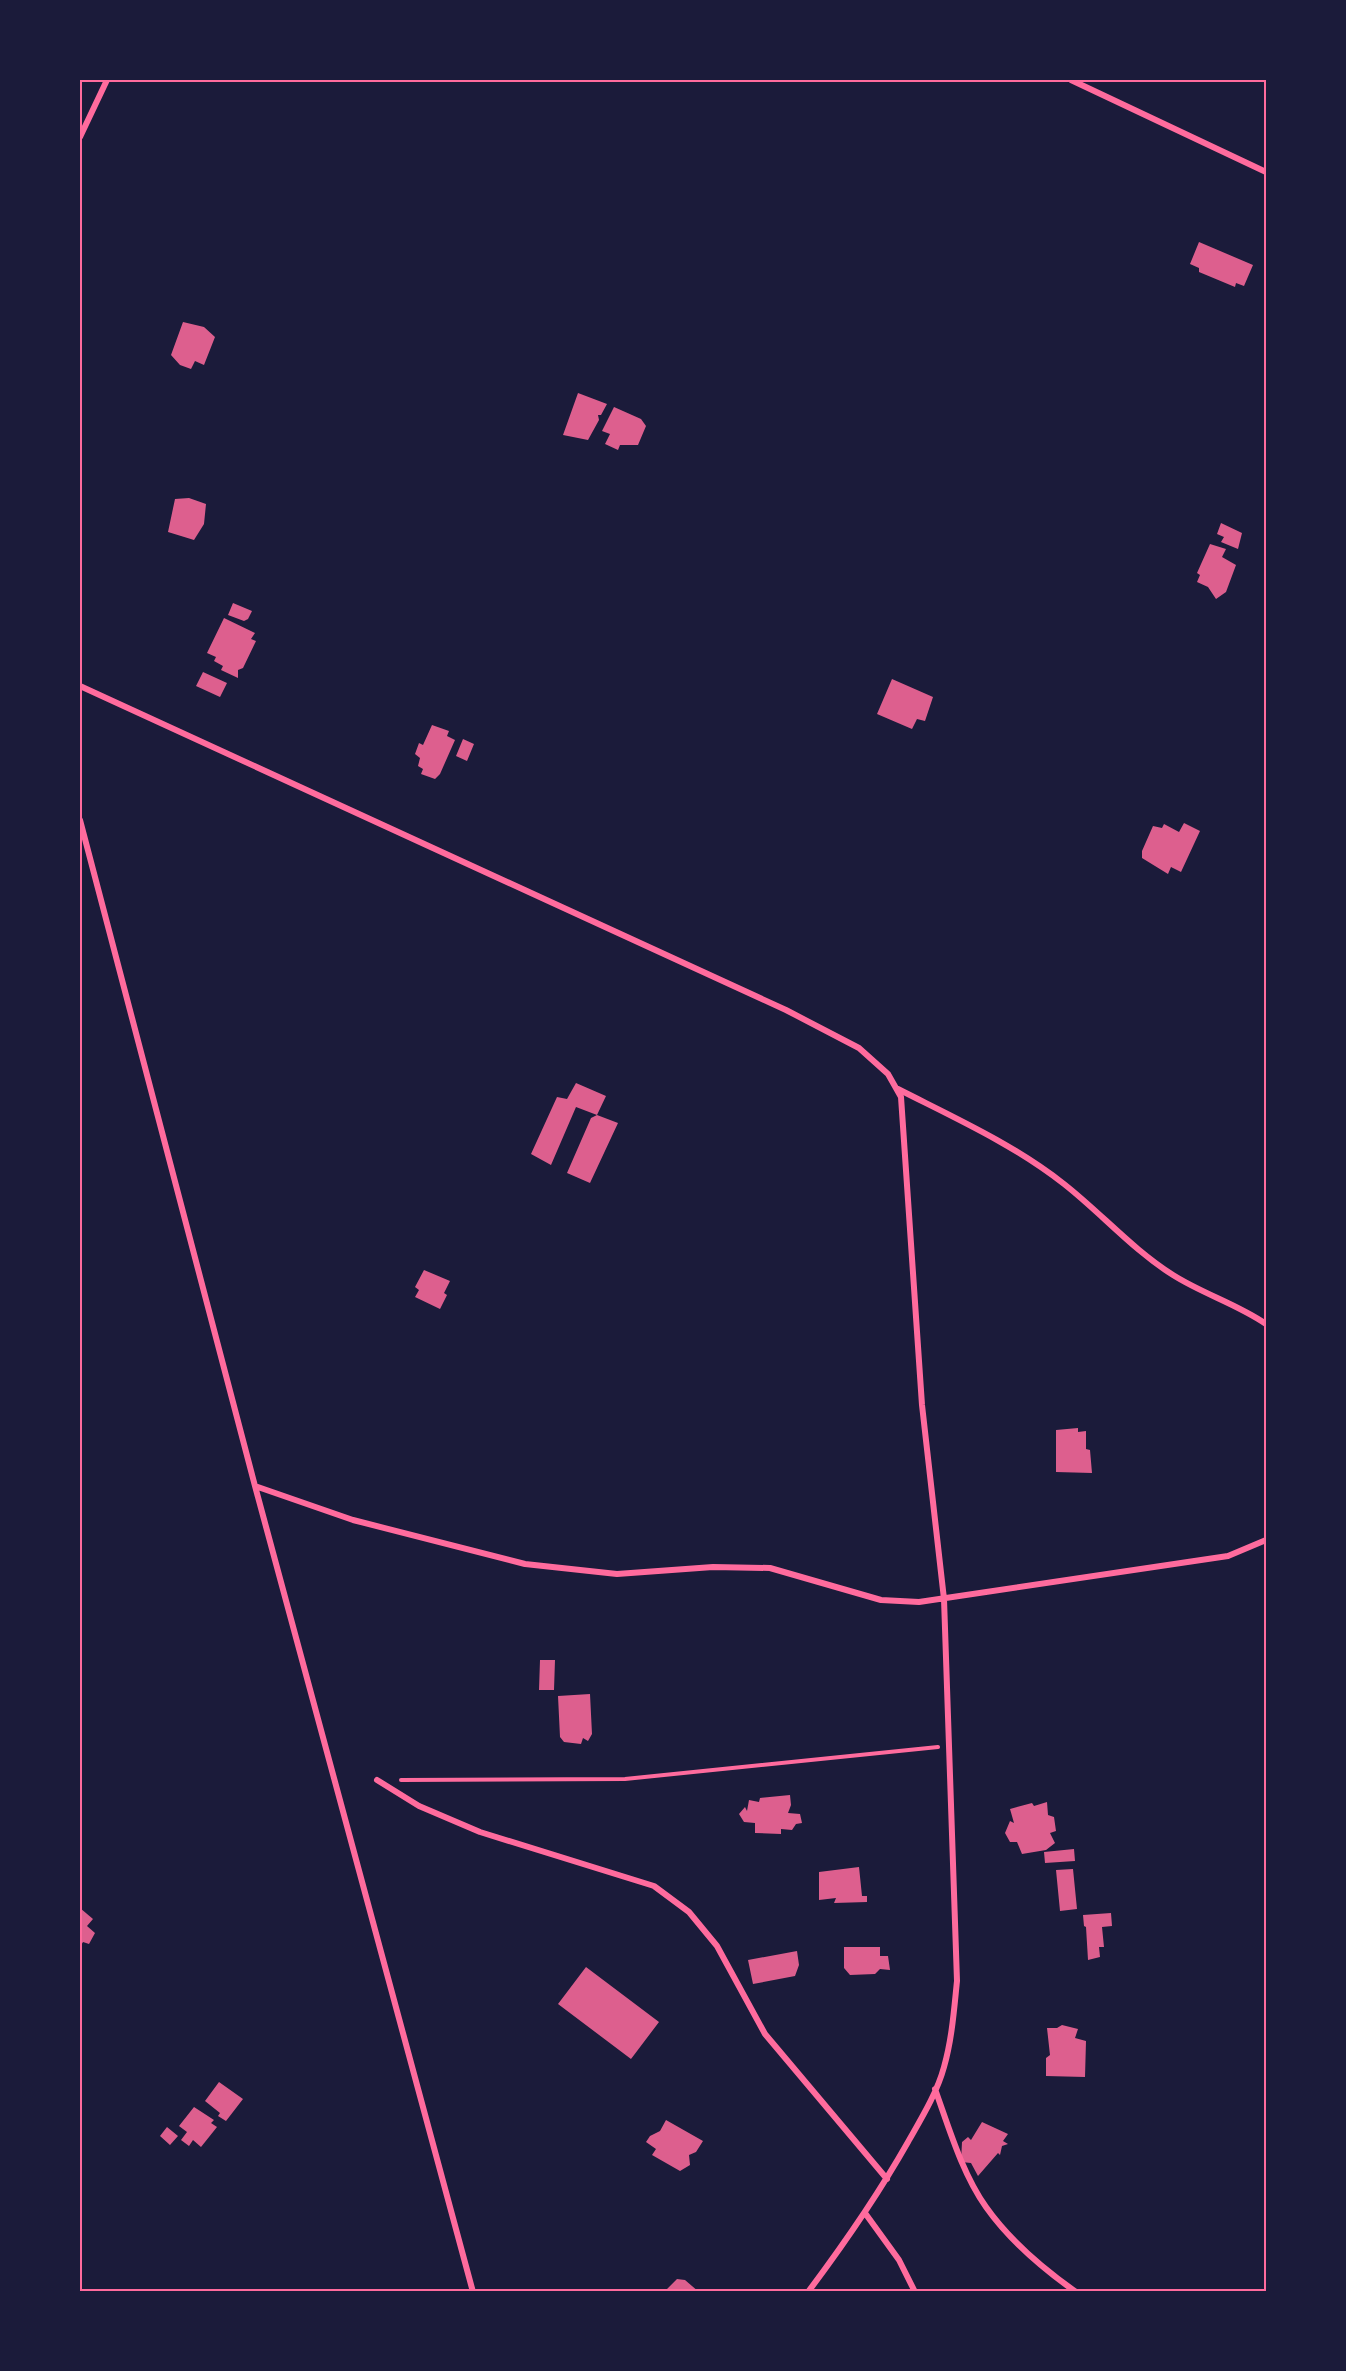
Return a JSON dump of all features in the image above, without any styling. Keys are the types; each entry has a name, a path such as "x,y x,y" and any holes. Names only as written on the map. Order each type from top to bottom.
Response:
{"street":[{"path":"80,137 107,80"},
{"path":"1071,80 1266,172"},
{"path":"80,686 786,1010 859,1048 888,1074 898,1089 905,1134 922,1405 944,1599 951,1745 957,1981 951,2035 943,2070 935,2089 887,2180 808,2292"},
{"path":"80,820 255,1486 473,2292"},
{"path":"898,1089 979,1128 1028,1157 1064,1184 1150,1259 1173,1276 1266,1324"},
{"path":"255,1486 353,1520 525,1564 617,1574 713,1567 770,1569 881,1600 918,1602 1228,1556 1266,1540"},
{"path":"376,1780 419,1806 480,1832 654,1886 689,1911 717,1946 765,2034 887,2180"},
{"path":"935,2089 960,2156 985,2206 1029,2257 1076,2292"},
{"path":"865,2213 899,2260 915,2292"}],"path":[{"path":"400,1780 625,1779 951,1745"}],"building":[{"path":"1199,242 1253,265 1244,286 1236,283 1235,287 1199,272 1199,268 1190,264"},
{"path":"183,322 204,327 215,337 204,365 195,361 191,369 180,365 171,355"},
{"path":"578,393 607,404 601,415 598,415 599,420 588,440 563,435"},
{"path":"614,407 641,419 646,426 638,445 620,445 618,450 605,444 610,434 602,431"},
{"path":"189,498 206,504 204,524 194,540 168,532 175,499"},
{"path":"1221,523 1242,533 1238,549 1221,542 1224,537 1217,534"},
{"path":"1210,544 1226,549 1222,557 1236,565 1226,592 1216,599 1208,587 1197,582 1200,575 1197,573"},
{"path":"233,603 252,611 248,619 244,621 228,615"},
{"path":"224,618 255,633 251,639 256,641 243,668 238,670 238,678 221,670 223,666 214,661 216,657 207,653"},
{"path":"203,672 227,683 220,697 196,686"},
{"path":"892,679 933,697 925,721 917,719 912,729 877,714"},
{"path":"432,725 449,731 447,736 455,740 440,774 435,779 421,774 423,769 418,766 420,758 415,754 419,743 423,745"},
{"path":"463,739 474,744 467,761 456,756"},
{"path":"1184,823 1200,831 1181,872 1171,867 1168,874 1142,858 1142,851 1153,826 1162,828 1164,824 1179,832"},
{"path":"576,1083 606,1096 597,1115 576,1107 551,1165 531,1154 557,1097 567,1099"},
{"path":"597,1115 618,1123 590,1183 567,1173 591,1118"},
{"path":"424,1270 450,1281 444,1293 447,1295 440,1309 415,1297 419,1290 415,1287"},
{"path":"1078,1428 1078,1432 1086,1431 1086,1449 1090,1450 1092,1473 1056,1472 1056,1430"},
{"path":"540,1660 555,1660 554,1690 539,1690"},
{"path":"590,1694 592,1734 588,1741 583,1738 581,1744 564,1742 560,1737 558,1696"},
{"path":"790,1795 791,1805 788,1813 800,1814 802,1823 796,1824 792,1830 781,1829 781,1834 755,1833 755,1823 744,1822 739,1814 745,1807 747,1811 749,1800 759,1802 760,1798"},
{"path":"1047,1802 1048,1815 1054,1817 1056,1831 1050,1833 1055,1843 1046,1850 1022,1854 1017,1842 1010,1842 1005,1833 1010,1821 1014,1823 1010,1809 1032,1803 1034,1806"},
{"path":"1074,1849 1075,1861 1045,1863 1044,1852"},
{"path":"859,1867 862,1896 867,1896 867,1902 834,1903 836,1898 819,1900 819,1872"},
{"path":"1073,1869 1077,1909 1060,1911 1056,1870"},
{"path":"80,1908 93,1919 87,1926 95,1933 89,1944 83,1942 80,1947"},
{"path":"1111,1913 1112,1926 1102,1927 1104,1947 1099,1947 1100,1957 1088,1960 1083,1915"},
{"path":"844,1947 880,1947 880,1956 888,1956 890,1970 880,1969 875,1974 850,1975 844,1968"},
{"path":"797,1951 799,1965 795,1976 753,1984 748,1960"},
{"path":"586,1967 659,2022 631,2059 558,2004"},
{"path":"1062,2025 1078,2029 1075,2038 1086,2041 1085,2077 1046,2076 1046,2058 1050,2055 1047,2028 1057,2028"},
{"path":"219,2082 243,2099 226,2121 218,2116 220,2113 205,2101"},
{"path":"194,2107 214,2120 211,2123 217,2127 201,2147 193,2140 189,2146 181,2140 187,2132 179,2126"},
{"path":"666,2120 703,2141 696,2152 689,2155 690,2165 680,2171 652,2155 656,2149 646,2142 650,2136 660,2131"},
{"path":"982,2122 1008,2134 1003,2141 1008,2144 1002,2146 1000,2155 998,2153 978,2176 971,2163 961,2162 962,2142 968,2137 971,2140"},
{"path":"167,2127 178,2136 170,2145 160,2136"},
{"path":"677,2279 685,2280 699,2292 664,2292"}]}
